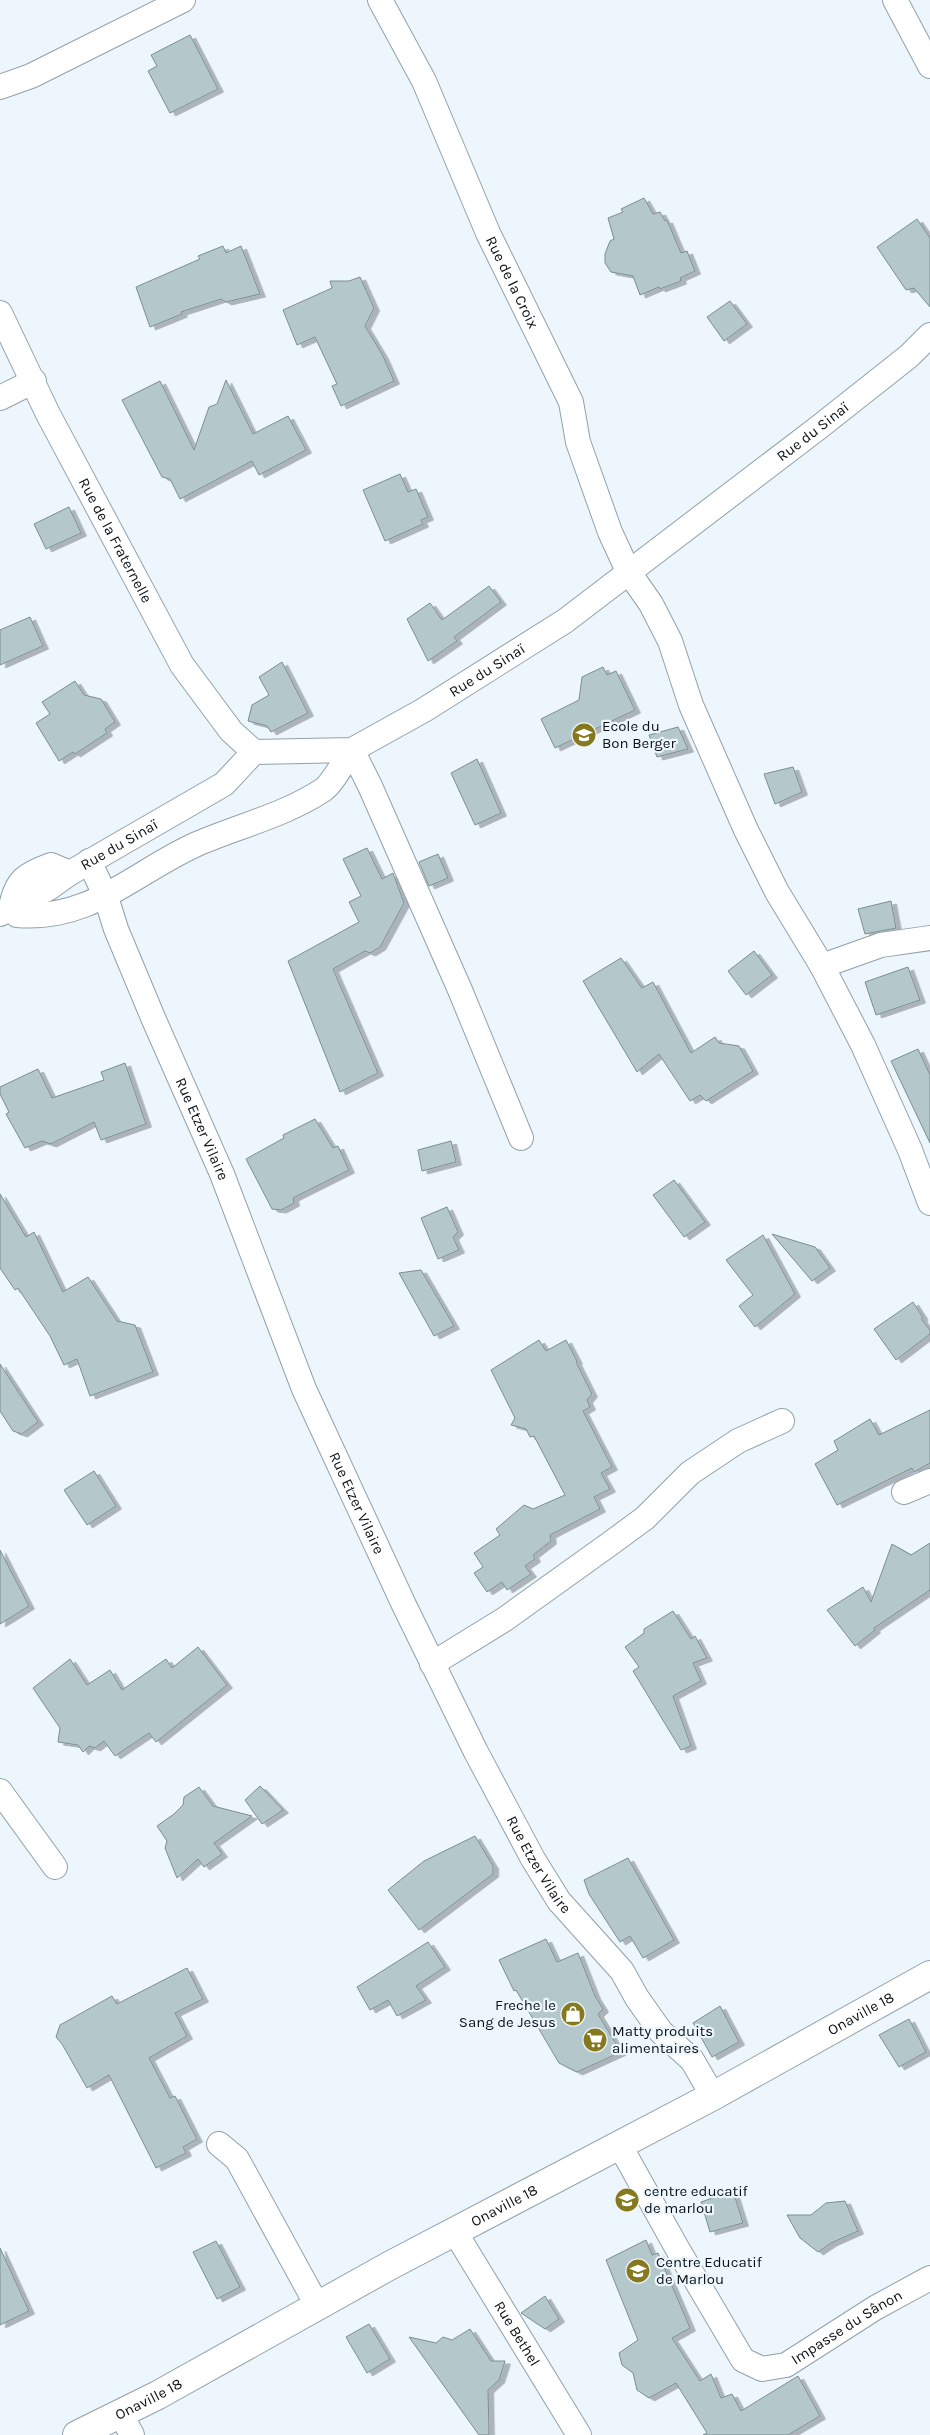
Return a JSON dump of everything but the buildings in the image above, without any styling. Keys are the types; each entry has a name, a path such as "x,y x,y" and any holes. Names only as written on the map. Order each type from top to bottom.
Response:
{"street":[{"path":"0,86 31,76 183,0"},
{"name":"Rue de la Croix","path":"380,0 424,81 488,234 570,402 578,442 610,532 628,571 651,604 670,641 691,705 746,830 777,892 822,966 867,1054 910,1150 930,1203"},
{"path":"895,0 930,66"},
{"name":"Rue de la Fraternelle","path":"0,313 34,381 48,414 182,665 231,731 254,752"},
{"name":"Rue du Sinaï","path":"5,910 49,888 80,867 224,784 254,752 352,750 424,710 564,621 628,571 660,550 909,356 930,335"},
{"path":"0,398 34,381"},
{"path":"5,910 17,915 39,917 79,908 106,897 171,856 223,832 282,811 325,789 352,750 370,786 452,972 521,1138"},
{"name":"Rue Etzer Vilaire","path":"80,867 106,897 116,929 222,1174 304,1389 432,1664 481,1760 533,1858 559,1902 622,1971 637,1998 661,2032 692,2060 713,2096"},
{"path":"822,966 881,945 930,938"},
{"path":"432,1664 505,1619 611,1544 645,1518 690,1473 738,1441 782,1421"},
{"path":"904,1492 930,1481"},
{"path":"0,1792 55,1867"},
{"name":"Onaville 18","path":"77,2435 126,2425 318,2307 389,2266 713,2096 930,1975"},
{"path":"219,2144 237,2159 318,2307"},
{"name":"Impasse du Sânon","path":"619,2144 676,2248 743,2360 762,2368 786,2365 875,2308 913,2289 930,2278"},
{"name":"Rue Bethel","path":"455,2232 579,2435"}],"place":[{"name":"Ecole du Bon Berger","path":"584,735"},
{"name":"Freche le Sang de Jesus","path":"573,2014"},
{"name":"Matty produits alimentaires","path":"595,2040"},
{"name":"centre educatif de marlou","path":"627,2200"},
{"name":"Centre Educatif de Marlou","path":"638,2271"}]}
